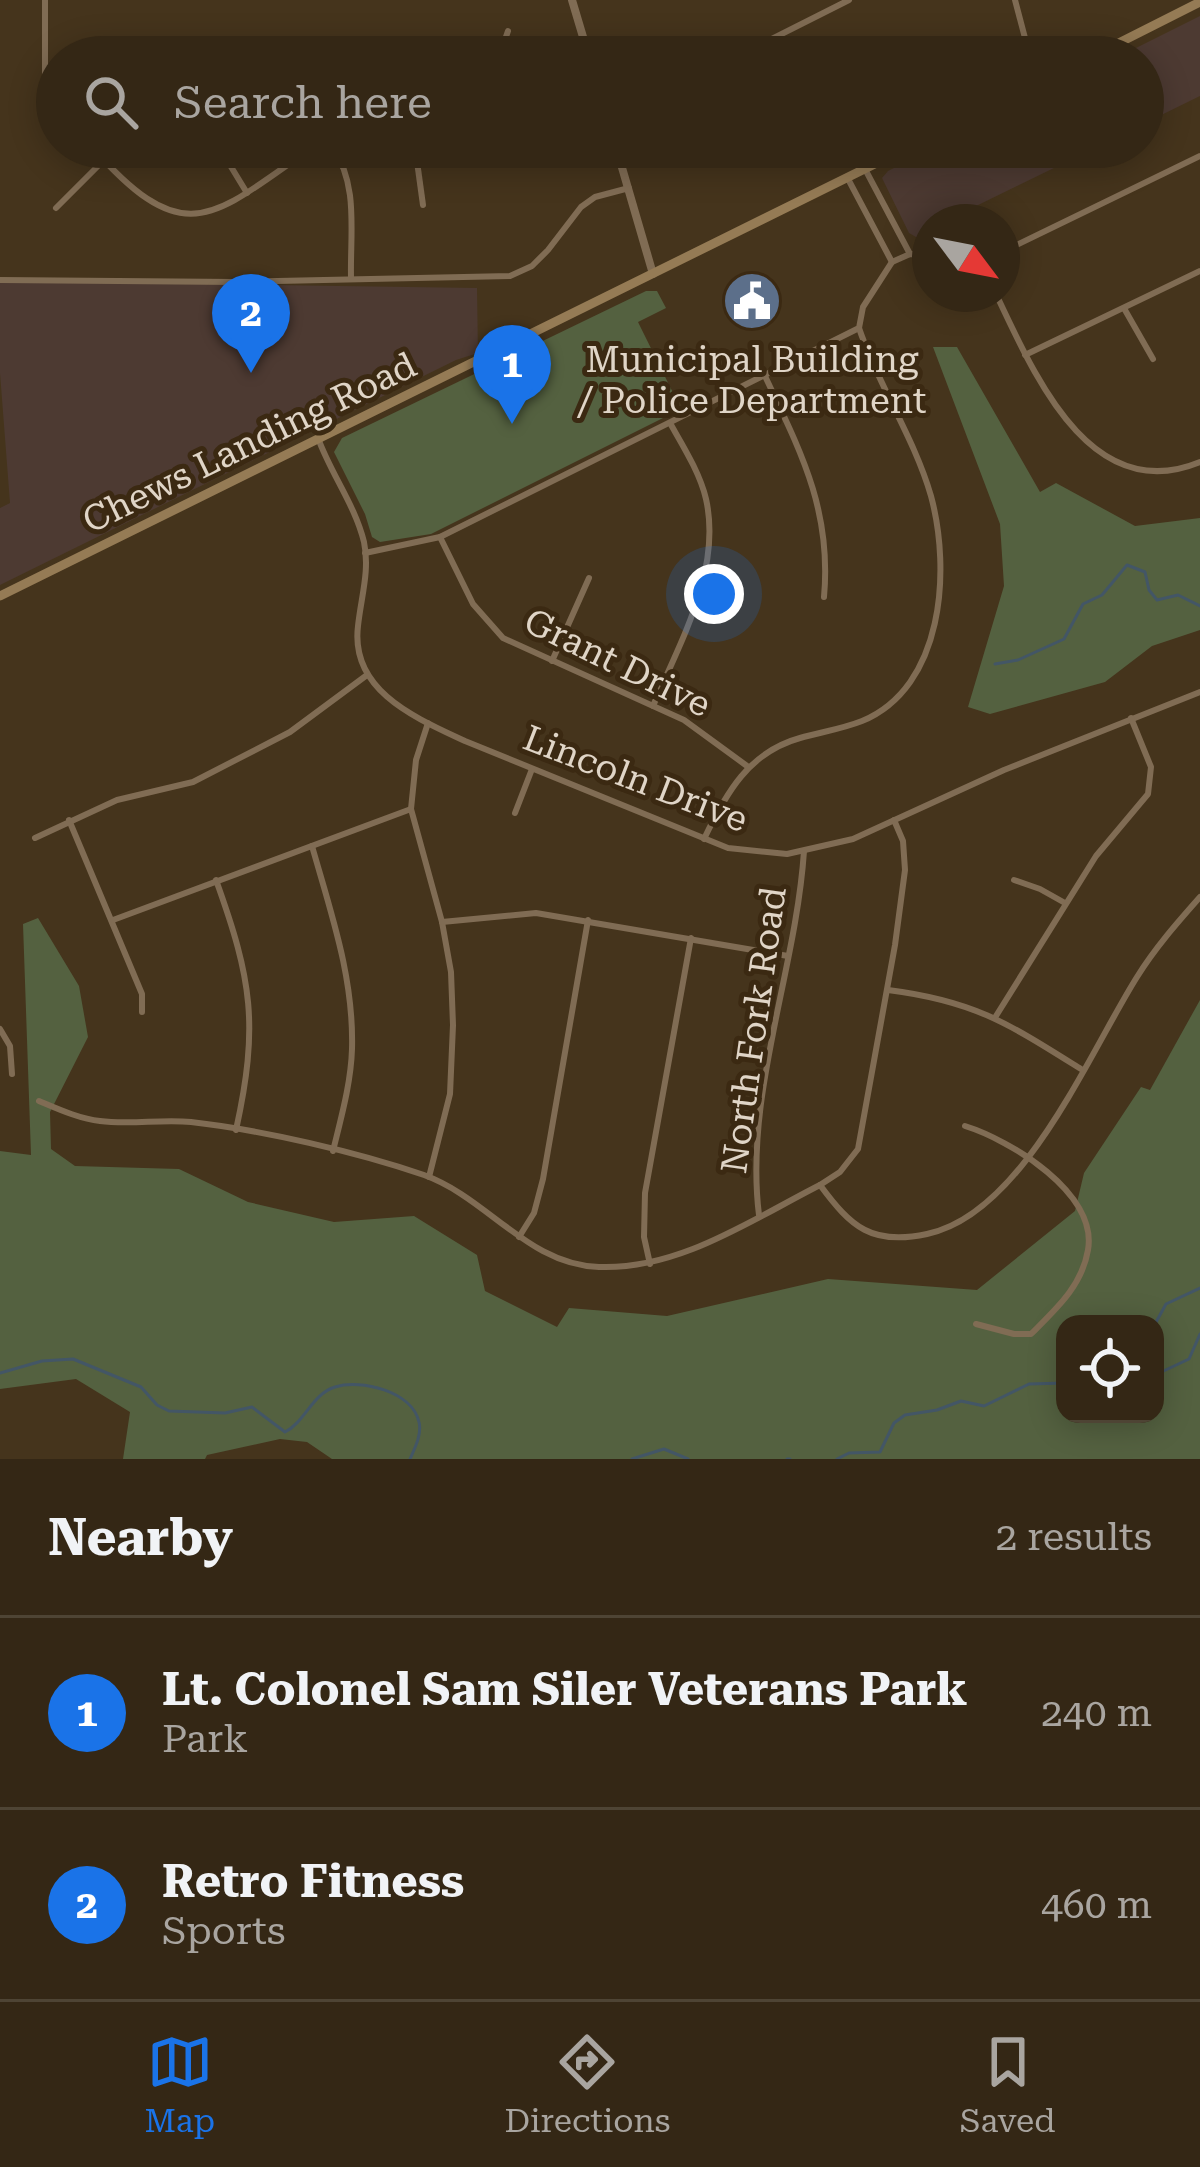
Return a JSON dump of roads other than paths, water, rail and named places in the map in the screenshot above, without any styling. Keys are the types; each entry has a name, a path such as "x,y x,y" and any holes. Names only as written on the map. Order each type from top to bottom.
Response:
{"main road":[{"path":"1133,36 1200,2"},
{"name":"Chews Landing Road","path":"0,596 865,169"}],"street":[{"path":"45,0 45,36"},
{"path":"572,0 583,36"},
{"path":"778,36 849,0"},
{"path":"1015,0 1024,36"},
{"path":"506,36 508,31"},
{"path":"1020,243 1200,157"},
{"path":"56,208 96,168"},
{"path":"113,168 168,212 207,213 229,206 283,168"},
{"path":"232,168 247,193"},
{"path":"345,168 351,189 351,278"},
{"path":"418,168 423,205"},
{"path":"622,168 653,274"},
{"path":"704,839 747,766 771,749 866,720 891,703 909,686 932,639 939,579 931,496 860,328 863,307 892,262 910,254 865,169"},
{"path":"847,177 892,262"},
{"path":"0,280 235,282 510,276 532,266 581,207 595,197 628,188"},
{"path":"1025,355 1200,271"},
{"path":"1125,310 1153,359"},
{"path":"1005,312 1062,418 1098,450 1138,469 1162,472 1200,462"},
{"path":"365,553 440,537 860,328"},
{"path":"764,374 806,462 820,508 828,556 824,597"},
{"path":"653,706 706,571 710,530 705,495 670,423"},
{"path":"35,838 117,800 193,782 290,732 367,675 357,645 368,566 355,515 318,438"},
{"name":"Grant Drive","path":"440,537 473,604 519,649 653,706 711,737 747,766"},
{"path":"552,662 589,578"},
{"name":"Lincoln Drive","path":"367,675 396,705 428,724 704,839 758,852 804,851 854,839 1200,692"},
{"path":"996,1016 1096,856 1148,794 1151,767 1131,718"},
{"path":"428,724 416,760 411,809 442,922 452,990 450,1094 429,1177"},
{"path":"515,813 532,769"},
{"path":"112,920 411,809"},
{"path":"69,820 142,994 142,1012"},
{"path":"39,1101 97,1121 168,1120 236,1130 429,1177 480,1204 519,1238 564,1261 595,1268 672,1259 820,1185 840,1172 858,1149 888,990 904,870 903,841 894,820"},
{"path":"312,846 337,925 350,998 352,1052 333,1151"},
{"name":"North Fork Road","path":"759,1216 754,1158 801,896 804,851"},
{"path":"216,880 245,965 250,1000 244,1094 236,1130"},
{"path":"1014,880 1064,903"},
{"path":"820,1185 854,1226 890,1239 962,1223 992,1201 1030,1157 1164,937 1200,897"},
{"path":"442,922 536,913 788,956"},
{"path":"519,1238 534,1213 543,1179 588,920"},
{"path":"650,1264 644,1237 645,1193 691,938"},
{"path":"888,990 930,995 996,1016 1083,1070"},
{"path":"0,1029 10,1046 12,1074"},
{"path":"964,1126 988,1133 1043,1168 1082,1215 1089,1237 1075,1285 1031,1334 976,1324"}],"waterway":[{"path":"995,664 1018,660 1064,639 1083,604 1102,595 1127,565 1145,572 1157,600 1178,595 1200,606"},
{"path":"1160,1315 1166,1304 1200,1288"},
{"path":"1164,1371 1189,1359 1200,1334"},
{"path":"0,1373 42,1361 73,1359 141,1387 169,1411 225,1413 252,1407 285,1432 327,1391 346,1385 371,1386 396,1395 414,1411 420,1431 410,1459"},
{"path":"837,1459 849,1453 880,1452 894,1423 905,1415 961,1401 984,1406 1029,1384 1056,1383"},
{"path":"632,1459 664,1449 688,1459"}],"place":[{"name":"Municipal Building / Police Department","path":"752,301"},
{"name":"Retro Fitness","path":"251,373"},
{"name":"Lt. Colonel Sam Siler Veterans Park","path":"512,424"}]}
